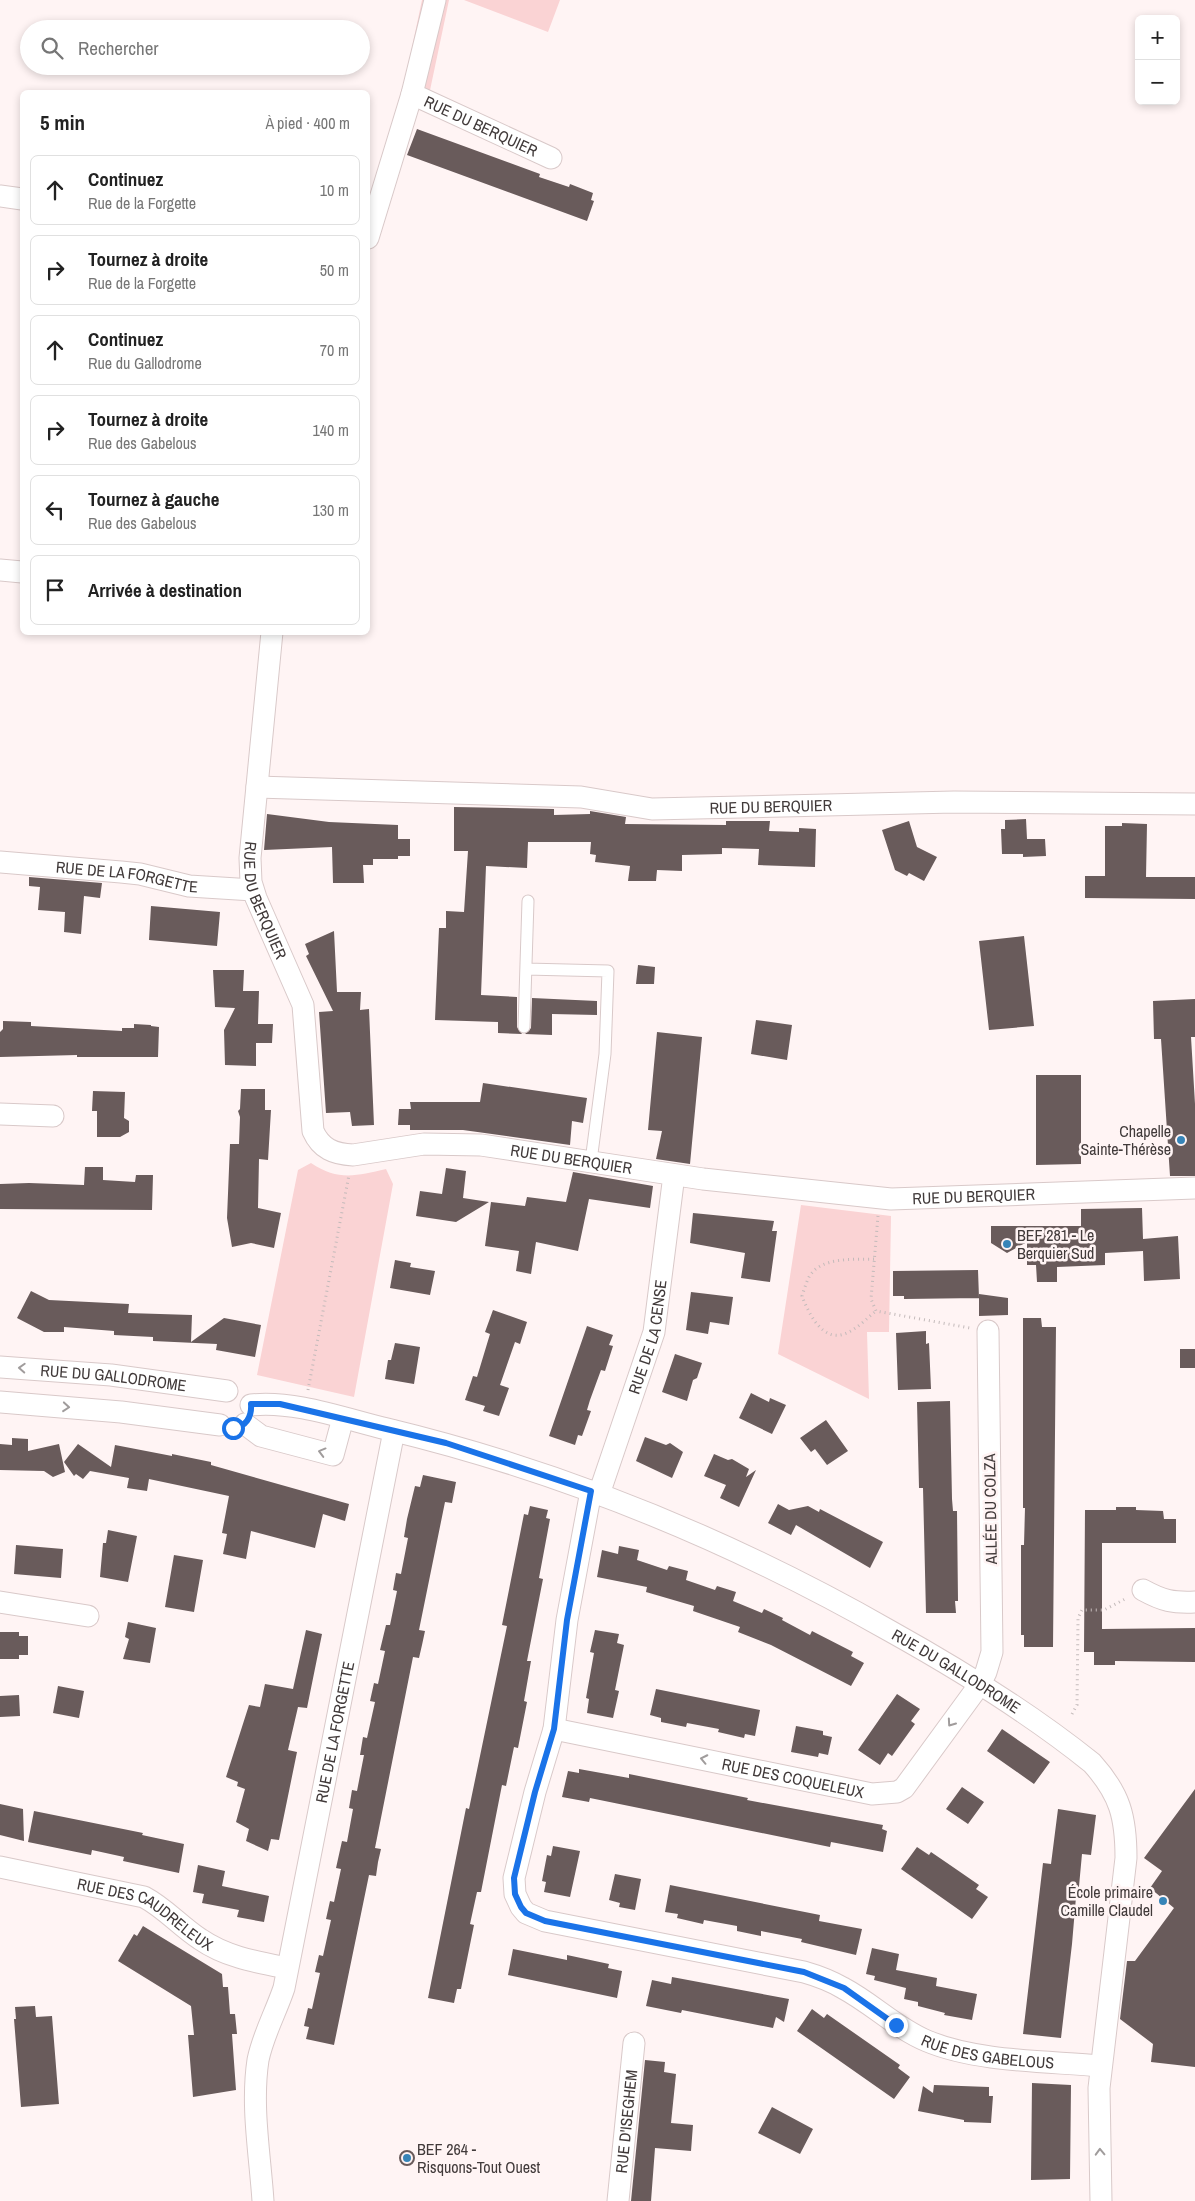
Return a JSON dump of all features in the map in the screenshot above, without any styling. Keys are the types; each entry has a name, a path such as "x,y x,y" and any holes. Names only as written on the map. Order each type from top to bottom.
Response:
{"street":[{"name":"RUE DU BERQUIER","path":"370,231 412,94 434,0"},
{"name":"RUE DU BERQUIER","path":"412,94 551,158"},
{"path":"0,196 20,200"},
{"path":"0,570 20,572"},
{"name":"RUE DU BERQUIER","path":"272,635 250,858 253,890 304,1005 313,1131 317,1140 325,1148 342,1154 353,1155 424,1144 454,1143 502,1147 674,1175 880,1198 923,1199 1195,1188"},
{"name":"RUE DU BERQUIER","path":"258,787 581,797 652,809 954,802 1195,804"},
{"name":"RUE DE LA FORGETTE","path":"0,862 140,874 189,886 253,890"},
{"path":"0,1114 53,1116"},
{"name":"RUE DE LA CENSE","path":"595,1492 654,1332 674,1175"},
{"name":"ALLÉE DU COLZA","path":"980,1684 992,1652 988,1332"},
{"name":"RUE DU GALLODROME","path":"0,1367 111,1375 226,1391"},
{"path":"343,1418 333,1455 261,1436 248,1414 243,1393 233,1390 226,1391 218,1396 213,1406 214,1416 220,1424 233,1428 248,1414 273,1403 305,1409 343,1418 394,1431"},
{"name":"RUE DU GALLODROME","path":"0,1402 121,1412 220,1424"},
{"name":"RUE DE LA FORGETTE","path":"263,2201 256,2084 261,2048 281,1998 394,1431"},
{"name":"RUE DU GALLODROME","path":"394,1431 483,1454 595,1492 704,1535 836,1600 980,1684 1092,1763 1110,1785 1122,1811 1125,1826 1126,1858 1101,2066 1098,2110 1101,2201"},
{"name":"RUE DES GABELOUS","path":"595,1492 565,1629 554,1729 535,1792 514,1878 517,1902 526,1913 545,1921 804,1972 844,1988 910,2033 954,2050 983,2056 1101,2066"},
{"path":"1143,1590 1173,1603 1195,1602"},
{"path":"0,1602 88,1616"},
{"name":"RUE DES COQUELEUX","path":"554,1729 872,1794 885,1794 897,1792 910,1782 980,1684"},
{"name":"RUE DES CAUDRELEUX","path":"0,1867 139,1895 154,1902 200,1939 224,1953 287,1968"},
{"name":"RUE D'ISEGHEM","path":"618,2201 634,2043"}],"lane":[{"path":"524,1027 528,901"},
{"path":"526,968 608,971 605,1054 591,1161"}],"path":[{"path":"305,1409 353,1155"},
{"path":"876,1311 871,1299 880,1198"},
{"path":"874,1259 837,1260 818,1267 809,1277 802,1296 814,1323 832,1334 842,1335 853,1330 876,1311"},
{"path":"876,1311 988,1332"},
{"path":"1072,1714 1077,1705 1078,1618 1082,1610 1104,1610 1143,1590"}],"shaded area":[{"path":"422,0 449,0 429,95 404,85"},
{"path":"464,0 560,0 548,32"},
{"path":"311,1163 330,1173 339,1175 365,1174 386,1169 393,1184 354,1397 257,1375 298,1170"},
{"path":"801,1205 891,1216 889,1332 867,1332 869,1399 778,1354"}],"building":[{"path":"417,129 540,174 539,177 569,187 570,184 593,193 591,200 594,201 587,221 407,155"},
{"path":"454,807 554,809 554,815 590,814 590,811 626,817 625,824 726,825 726,821 770,821 769,831 799,832 799,828 816,829 815,867 758,865 759,849 722,848 722,854 682,855 682,871 657,870 656,881 628,881 630,866 595,862 596,855 590,854 591,842 528,842 527,868 486,866 481,995 517,997 517,1027 522,1034 498,1033 498,1022 435,1020 439,928 446,928 446,911 464,912 468,851 454,851"},
{"path":"267,814 329,822 398,825 398,839 410,839 410,856 398,856 398,859 373,859 373,865 363,865 364,883 333,883 332,847 264,850"},
{"path":"1026,819 1027,839 1045,839 1046,856 1023,857 1023,854 1002,854 1001,829 1005,829 1005,820"},
{"path":"909,821 917,847 937,857 924,881 909,873 907,876 895,870 882,830"},
{"path":"1122,823 1147,824 1146,877 1195,877 1195,899 1085,898 1085,876 1105,876 1105,826 1122,826"},
{"path":"29,877 102,883 100,898 84,896 81,934 64,932 65,912 38,910 40,887 29,886"},
{"path":"151,906 220,912 217,946 149,940"},
{"path":"334,931 337,992 361,992 360,1010 369,1009 374,1125 352,1126 350,1112 326,1113 319,1012 333,1011 306,956 309,954 305,944"},
{"path":"1024,936 1034,1026 989,1030 979,941"},
{"path":"638,965 655,967 654,984 636,984"},
{"path":"213,970 244,970 243,991 259,991 258,1024 273,1024 272,1043 256,1043 256,1066 225,1065 224,1030 235,1008 215,1007"},
{"path":"532,998 597,1001 597,1015 552,1014 552,1035 525,1034 531,1028"},
{"name":"Chapelle Sainte-Thérèse","path":"1195,999 1195,1037 1191,1037 1195,1104 1195,1176 1170,1176 1161,1039 1154,1039 1153,1001"},
{"path":"756,1020 792,1025 787,1060 751,1054"},
{"path":"3,1021 31,1022 31,1026 122,1031 122,1028 134,1028 134,1024 151,1025 159,1027 158,1057 77,1057 77,1055 0,1057 0,1032 3,1029"},
{"path":"657,1032 702,1037 690,1164 656,1159 662,1131 648,1130"},
{"path":"1036,1075 1081,1075 1081,1164 1036,1165"},
{"path":"483,1083 587,1098 583,1123 572,1121 570,1145 463,1130 410,1130 410,1125 398,1125 399,1109 411,1109 410,1102 480,1102"},
{"path":"241,1089 265,1089 265,1110 271,1110 268,1160 259,1159 258,1208 281,1213 274,1248 251,1243 232,1247 227,1218 230,1144 239,1144 240,1117 238,1111 240,1109"},
{"path":"93,1091 125,1092 124,1118 129,1121 129,1132 120,1137 97,1137 97,1111 92,1111"},
{"path":"85,1167 103,1167 103,1180 135,1182 136,1175 153,1175 152,1210 0,1209 0,1184 84,1185"},
{"path":"446,1168 466,1171 463,1198 489,1202 456,1222 416,1216 420,1191 442,1194"},
{"path":"573,1172 653,1186 650,1208 589,1199 578,1251 536,1242 531,1274 516,1271 519,1251 485,1246 491,1202 525,1206 527,1197 566,1202"},
{"path":"1142,1208 1143,1239 1178,1236 1180,1279 1144,1281 1143,1251 1105,1253 1105,1265 1057,1267 1057,1282 1037,1282 1036,1265 1027,1265 1027,1242 1007,1253 991,1243 991,1226 1081,1226 1081,1209"},
{"path":"693,1213 774,1221 772,1231 777,1231 770,1282 741,1278 745,1253 690,1243"},
{"path":"395,1260 411,1263 410,1267 435,1271 430,1295 390,1288"},
{"path":"978,1270 979,1298 904,1299 904,1296 893,1296 893,1271"},
{"path":"31,1291 49,1300 129,1304 128,1313 192,1315 191,1342 224,1318 261,1325 255,1357 216,1350 217,1344 153,1341 153,1337 114,1335 114,1331 64,1327 64,1332 44,1332 17,1318"},
{"path":"691,1292 733,1297 729,1325 710,1322 708,1334 686,1330"},
{"path":"979,1294 1008,1298 1008,1315 979,1316"},
{"path":"493,1310 527,1322 520,1344 515,1342 500,1385 509,1388 499,1416 483,1411 485,1406 465,1400 473,1376 477,1377 490,1334 485,1332"},
{"path":"1023,1318 1041,1318 1042,1327 1056,1327 1053,1647 1024,1647 1024,1635 1021,1635 1021,1545 1024,1545 1025,1508 1023,1508"},
{"path":"587,1326 613,1335 609,1345 613,1346 605,1371 601,1370 590,1400 587,1410 591,1411 582,1436 578,1435 575,1445 549,1436"},
{"path":"926,1331 926,1344 929,1343 931,1389 898,1390 896,1333"},
{"path":"395,1343 420,1347 414,1384 385,1379 388,1360 391,1360"},
{"path":"1180,1349 1195,1349 1195,1368 1180,1368"},
{"path":"675,1354 702,1363 697,1378 693,1380 687,1401 662,1392"},
{"path":"751,1393 769,1402 770,1398 786,1405 772,1434 739,1418"},
{"path":"950,1401 952,1499 953,1511 957,1511 958,1601 955,1601 956,1613 926,1613 923,1488 919,1488 917,1402"},
{"path":"826,1420 848,1451 827,1465 815,1449 811,1452 800,1438"},
{"path":"645,1437 666,1445 670,1443 683,1452 672,1478 636,1461"},
{"path":"12,1438 28,1439 28,1451 59,1444 65,1472 53,1477 44,1471 0,1470 0,1444 12,1445"},
{"path":"78,1444 111,1467 115,1445 211,1462 211,1465 349,1504 345,1521 323,1514 315,1548 251,1531 246,1559 223,1554 227,1534 222,1533 229,1496 149,1479 147,1491 127,1488 129,1478 90,1471 83,1479 76,1474 74,1476 64,1462"},
{"path":"714,1454 728,1460 732,1459 749,1469 746,1477 756,1470 739,1507 720,1498 726,1485 704,1476"},
{"path":"423,1475 456,1482 452,1503 445,1502 419,1630 425,1631 419,1658 413,1657 375,1848 381,1849 376,1876 369,1875 334,2045 306,2039 309,2027 304,2026 308,2008 312,2009 320,1973 315,1972 319,1955 323,1956 331,1920 326,1919 330,1901 334,1902 341,1869 336,1868 342,1841 347,1842 353,1809 349,1808 352,1790 357,1791 364,1755 360,1755 363,1737 367,1738 375,1702 370,1701 374,1683 378,1684 385,1651 380,1650 386,1625 390,1625 397,1591 393,1590 396,1573 401,1574 408,1538 404,1537 407,1519 415,1486 420,1487"},
{"path":"778,1504 789,1510 808,1506 819,1512 820,1509 883,1542 870,1568 796,1525 791,1535 768,1523"},
{"path":"530,1506 548,1510 546,1518 550,1519 539,1578 543,1579 527,1661 531,1661 524,1701 527,1702 518,1748 514,1747 506,1786 502,1785 481,1892 477,1892 470,1924 474,1925 461,1989 457,1989 454,2003 428,1998 466,1808 469,1809 507,1626 502,1625 524,1514 528,1515"},
{"path":"1116,1507 1136,1507 1136,1510 1163,1511 1164,1519 1176,1519 1176,1543 1102,1543 1102,1629 1195,1628 1195,1662 1115,1661 1115,1665 1094,1665 1094,1652 1084,1652 1085,1510 1116,1510"},
{"path":"108,1530 137,1536 128,1582 100,1577 103,1543 106,1543"},
{"path":"16,1545 63,1549 61,1578 14,1574"},
{"path":"619,1546 639,1550 637,1560 667,1570 669,1566 688,1571 686,1580 715,1590 717,1586 736,1592 733,1601 762,1613 764,1609 783,1618 782,1620 810,1635 812,1631 853,1652 851,1656 864,1663 851,1686 771,1645 738,1632 740,1627 693,1611 694,1606 646,1592 647,1587 597,1577 602,1550 618,1554"},
{"path":"174,1555 203,1560 194,1612 165,1607"},
{"path":"128,1622 156,1628 150,1663 123,1659 129,1639 125,1637"},
{"path":"306,1630 322,1634 307,1708 298,1707 288,1750 297,1752 279,1840 271,1839 268,1851 246,1841 249,1829 236,1822 245,1789 237,1786 238,1782 226,1777 249,1705 260,1707 265,1684 293,1689"},
{"path":"595,1630 619,1634 617,1643 624,1645 615,1690 619,1691 613,1718 587,1713 589,1699 586,1698 594,1653 590,1652"},
{"path":"0,1632 19,1632 19,1636 28,1636 28,1655 19,1655 19,1659 0,1659"},
{"path":"58,1686 84,1691 79,1718 53,1713"},
{"path":"656,1689 760,1710 755,1736 745,1734 744,1738 718,1732 719,1729 687,1723 686,1727 661,1722 661,1718 650,1715"},
{"path":"897,1694 920,1709 911,1721 915,1724 892,1756 888,1753 880,1765 858,1750"},
{"path":"19,1695 20,1716 0,1717 0,1696"},
{"path":"796,1726 823,1731 823,1735 832,1737 828,1755 819,1753 818,1757 791,1752"},
{"path":"1002,1729 1050,1762 1034,1784 987,1751"},
{"path":"579,1769 629,1778 629,1774 748,1798 747,1800 883,1825 882,1829 887,1831 883,1852 831,1842 830,1847 590,1798 589,1802 562,1797 568,1771 579,1773"},
{"path":"962,1787 984,1802 968,1824 946,1809"},
{"name":"École primaire Camille Claudel","path":"1195,1789 1195,2067 1151,2062 1153,2044 1120,2019 1127,1961 1135,1961 1174,1908 1150,1888 1162,1871 1144,1858"},
{"path":"0,1804 23,1809 24,1841 0,1835"},
{"path":"1058,1809 1096,1815 1091,1855 1082,1854 1061,2038 1023,2034 1043,1863 1051,1864"},
{"path":"34,1811 143,1833 142,1835 184,1844 179,1873 123,1861 124,1857 92,1850 91,1855 28,1842"},
{"path":"553,1846 580,1851 570,1897 544,1892 546,1882 542,1881 547,1855 551,1856"},
{"path":"917,1847 929,1855 931,1852 979,1885 976,1889 988,1897 972,1919 901,1869"},
{"path":"198,1865 225,1871 222,1886 269,1896 264,1922 237,1917 239,1910 202,1903 204,1894 193,1892"},
{"path":"615,1874 641,1879 635,1910 619,1907 620,1903 609,1900"},
{"path":"670,1885 820,1915 819,1921 862,1929 856,1955 801,1942 802,1939 761,1931 761,1936 737,1931 737,1926 704,1920 703,1924 677,1918 678,1914 665,1912"},
{"path":"143,1926 222,1974 223,1987 228,1987 230,2014 235,2014 237,2034 232,2034 236,2090 193,2097 188,2035 194,2035 191,2006 118,1961 134,1934 137,1936"},
{"path":"872,1948 899,1954 896,1970 937,1978 936,1986 977,1994 972,2020 944,2015 945,2013 918,2006 918,2002 904,1999 906,1988 874,1980 875,1976 866,1974"},
{"path":"513,1949 567,1960 567,1955 609,1964 608,1968 622,1971 617,1998 508,1975"},
{"path":"672,1977 789,1999 784,2022 776,2017 773,2028 682,2010 681,2013 646,2006 652,1980 671,1984"},
{"path":"35,2006 36,2017 52,2016 59,2104 21,2107 14,2019 16,2019 15,2007"},
{"path":"812,2009 824,2018 827,2014 900,2065 898,2068 910,2077 894,2099 797,2031"},
{"path":"645,2060 665,2062 664,2072 676,2074 671,2123 693,2125 691,2151 655,2148 651,2201 631,2201"},
{"path":"1032,2083 1071,2085 1070,2179 1031,2180"},
{"path":"934,2085 989,2087 989,2096 993,2096 991,2123 964,2122 964,2120 918,2111 923,2086 933,2093"},
{"path":"772,2107 813,2129 800,2154 758,2133"},
{"name":"BEF 264 - Risquons-Tout Ouest","path":"404,2150 410,2150 415,2155 413,2164 404,2166 399,2161 399,2155"}],"place":[{"name":"Chapelle Sainte-Thérèse","path":"1181,1140"},
{"name":"BEF 281 - Le Berquier Sud","path":"1007,1244"},
{"name":"École primaire Camille Claudel","path":"1163,1901"},
{"name":"BEF 264 - Risquons-Tout Ouest","path":"407,2158"}],"route":[{"path":"233,1428 245,1424 250,1415 251,1404 280,1404 446,1443 591,1491 571,1594 554,1729 516,1866 514,1886 517,1902 526,1913 545,1921 818,1976 844,1988 896,2025"}]}
